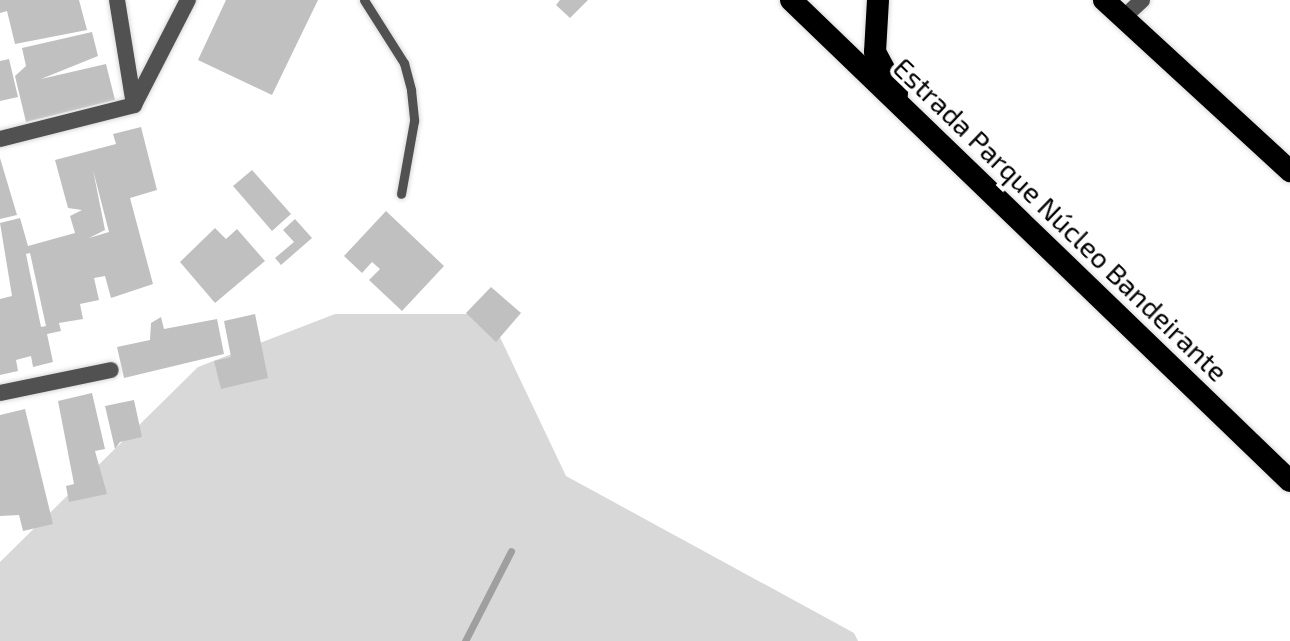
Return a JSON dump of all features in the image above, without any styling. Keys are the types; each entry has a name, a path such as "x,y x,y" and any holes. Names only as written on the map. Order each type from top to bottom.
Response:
{"highway":[{"name":"Estrada Parque Núcleo Bandeirante","path":"791,0 1290,481"},
{"path":"878,0 875,52 906,111"},
{"path":"1104,0 1290,171"}],"street":[{"path":"117,0 134,105"},
{"path":"0,139 134,105 188,0"},
{"path":"1123,18 1142,0"},
{"path":"0,393 111,370"}],"lane":[{"path":"364,0 404,63 411,90 414,121 401,194"},
{"path":"1267,150 1290,149"}],"shaded area":[{"path":"335,314 489,314 566,476 854,633 858,641 0,641 0,562 198,367"}],"building":[{"path":"0,0 79,0 87,30 15,44 7,11 0,13"},
{"path":"226,0 318,0 272,95 198,60"},
{"path":"560,0 588,0 570,18 556,5"},
{"path":"92,32 98,56 41,79 106,64 115,100 26,122 15,76 26,66 22,48"},
{"path":"9,59 18,97 0,101 0,61"},
{"path":"141,127 157,190 130,198 153,284 111,298 105,276 94,278 99,300 80,304 83,319 59,323 61,331 47,334 53,362 33,367 31,356 16,360 18,371 0,375 0,299 12,296 0,223 20,218 28,246 75,233 70,216 82,210 68,208 55,160 116,144 113,134","holes":["93,170 109,232 89,238 105,230","30,253 46,326 41,327 26,254"]},
{"path":"0,158 17,215 0,219"},
{"path":"252,170 291,214 272,231 233,186"},
{"path":"386,211 444,266 402,311 369,280 380,269 372,262 362,273 344,256"},
{"path":"295,219 312,238 281,265 275,258 294,242 283,230"},
{"path":"215,228 226,239 237,229 265,261 215,303 180,262"},
{"path":"491,287 521,313 496,342 466,313"},
{"path":"255,314 268,378 221,389 214,361 231,357 224,321"},
{"path":"161,317 164,329 217,319 224,354 124,378 117,347 150,340 151,323"},
{"path":"92,393 105,449 95,451 107,494 69,502 66,486 74,484 58,401"},
{"path":"134,400 142,437 120,442 115,449 105,406"},
{"path":"25,409 53,524 23,531 19,515 0,516 0,415"}],"waterway":[{"path":"465,641 511,551"}]}
